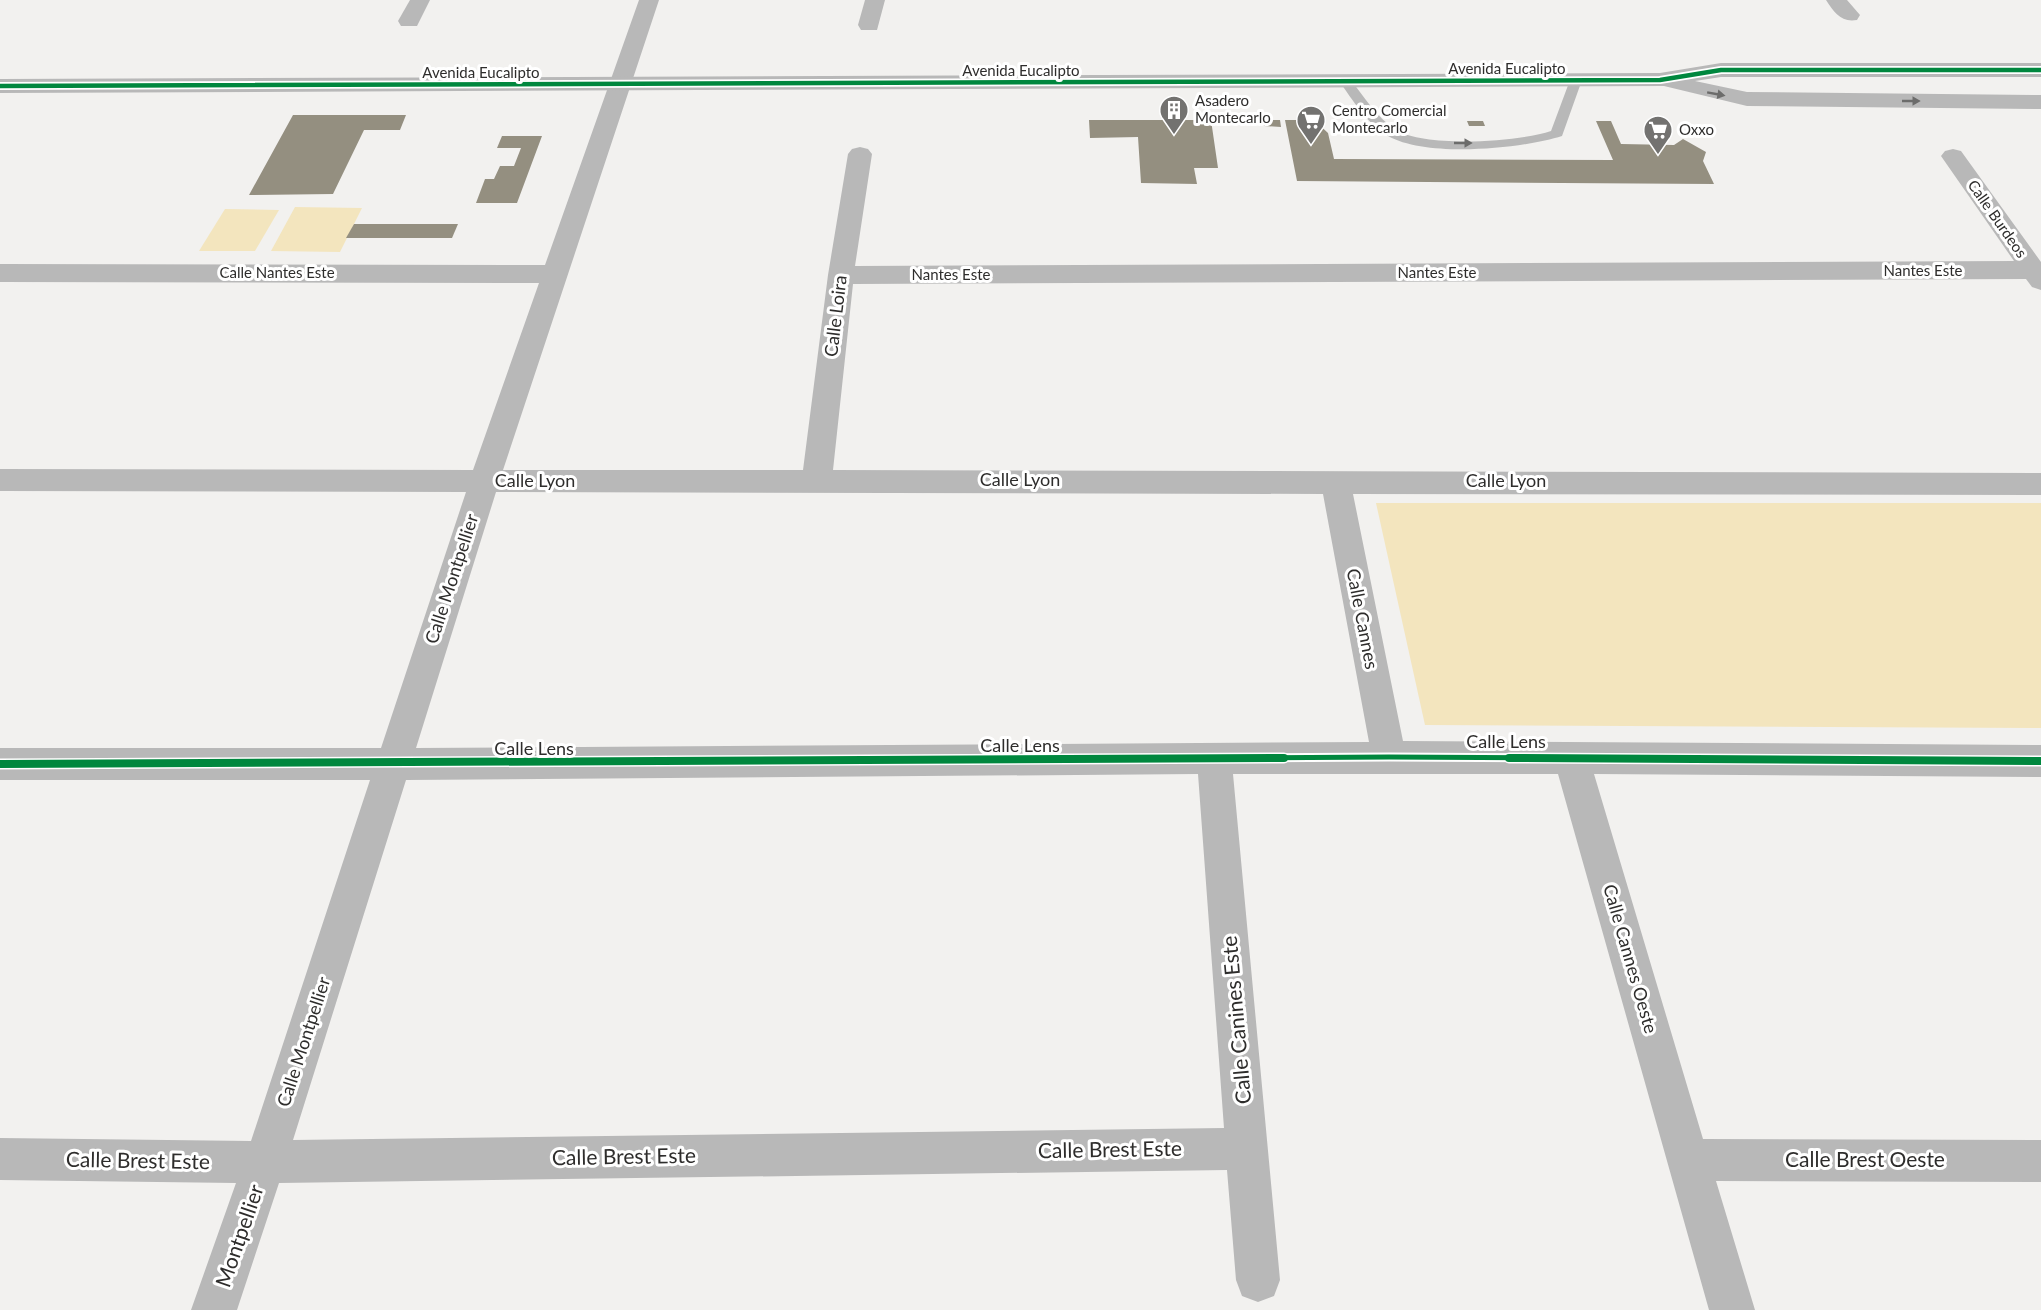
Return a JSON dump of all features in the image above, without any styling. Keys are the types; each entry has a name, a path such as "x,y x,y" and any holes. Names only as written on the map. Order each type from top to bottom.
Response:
{"street":[{"path":"409,21 420,0"},
{"name":"Calle Montpellier","path":"265,1162 484,482 649,0"},
{"path":"869,25 875,0"},
{"name":"Avenida Eucalipto","path":"0,86 1660,80 1721,70 2041,70"},
{"name":"Avenida Eucalipto","path":"1660,80 1746,99 2041,102"},
{"name":"Calle Loira","path":"817,479 841,275 860,154"},
{"name":"Calle Burdeos","path":"1953,156 2037,276"},
{"name":"Calle Nantes Este","path":"0,273 554,274"},
{"name":"Nantes Este","path":"841,275 2037,276"},
{"name":"Calle Lyon","path":"0,480 484,482 817,479 2041,484"},
{"name":"Calle Cannes","path":"1335,481 1389,758"},
{"name":"Calle Lens","path":"0,764 1389,758 2041,761"},
{"name":"Calle Cannes Oeste","path":"1571,758 1732,1310"},
{"name":"Calle Canines Este","path":"1214,760 1249,1149 1258,1280"},
{"name":"Calle Brest Este","path":"0,1159 265,1162 1249,1149"},
{"name":"Calle Brest Oeste","path":"1689,1160 2041,1161"},
{"name":"Montpellier","path":"214,1310 265,1162"}],"lane":[{"path":"1345,81 1392,132 1408,141 1492,143 1546,138 1557,133 1576,80"}],"shaded area":[{"path":"295,207 362,208 340,252 271,251"},
{"path":"225,209 279,210 255,251 199,251"},
{"path":"1376,503 2041,503 2041,728 1425,725"}],"building":[{"path":"293,115 406,115 400,130 364,130 333,194 249,195"},
{"path":"1089,120 1211,120 1218,168 1194,168 1197,184 1141,183 1138,137 1090,138"},
{"path":"1263,120 1280,120 1281,127 1264,126"},
{"name":"Centro Comercial Montecarlo","path":"1285,120 1314,120 1328,133 1334,159 1613,160 1596,121 1611,121 1621,144 1674,145 1683,139 1706,152 1703,161 1714,184 1297,181"},
{"path":"1467,121 1483,121 1485,126 1469,126"},
{"path":"502,136 542,136 517,203 476,203 485,179 494,179 500,166 514,166 521,148 497,148"},
{"path":"354,224 458,224 452,238 346,238"}],"cycle path":[{"path":"0,86 1660,80 1721,70 2041,70"},
{"path":"0,764 393,764 1389,757 2041,761"}],"place":[{"name":"Asadero Montecarlo","path":"1174,136"},
{"name":"Centro Comercial Montecarlo","path":"1311,146"},
{"name":"Oxxo","path":"1658,156"}]}
